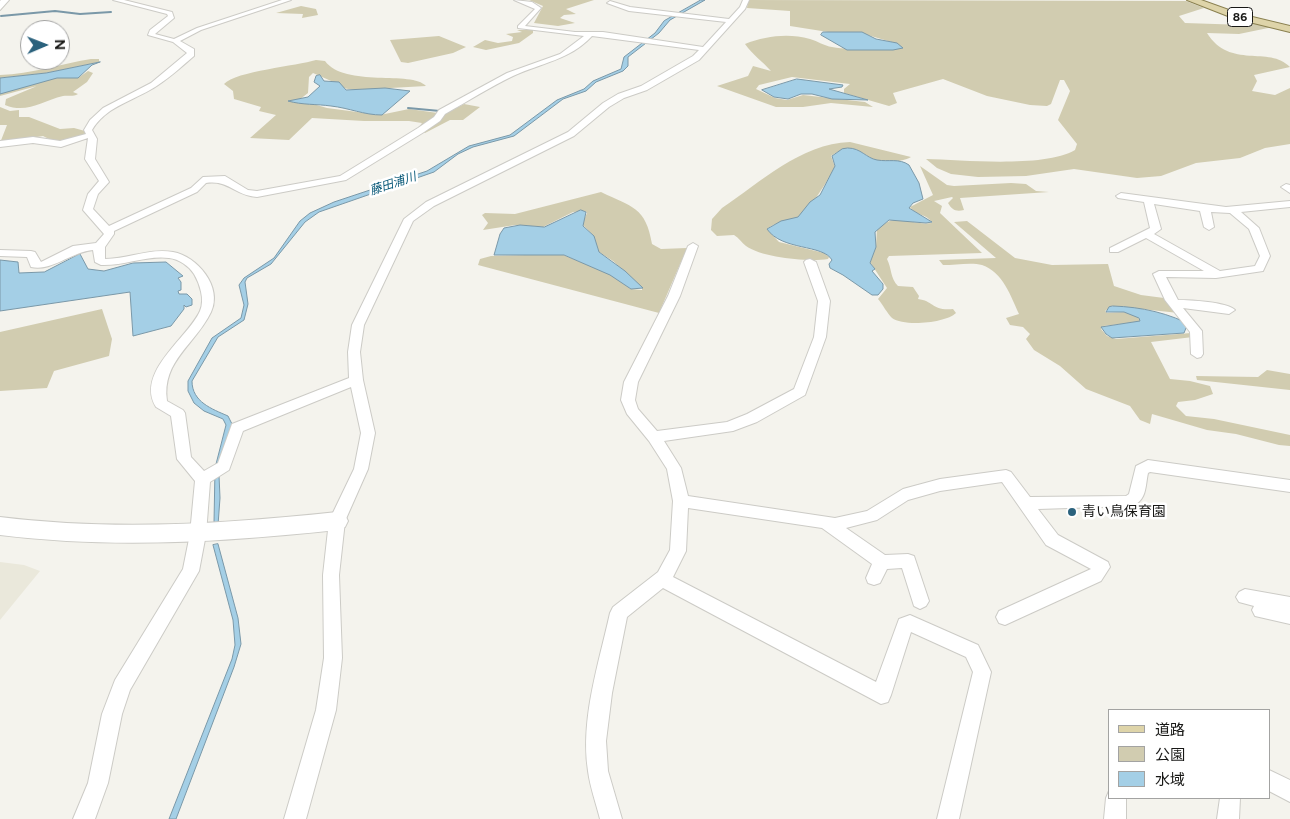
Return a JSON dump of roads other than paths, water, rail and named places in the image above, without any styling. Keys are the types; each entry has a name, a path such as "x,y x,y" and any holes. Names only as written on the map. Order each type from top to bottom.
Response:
{"main road":[{"name":"86","path":"1192,0 1237,16 1290,29"}],"street":[{"path":"0,7 5,0"},
{"path":"116,0 170,13 172,17 152,31 151,35 175,41 192,51 173,71 149,87 102,113 91,123 88,130 93,139 90,159 104,182 96,188 90,200 88,210 108,230 109,234 98,246 97,253 101,262 109,263 155,255 171,255 184,258 197,270 207,287 207,308 172,354 162,373 158,392 161,404 178,413 184,459 213,473"},
{"path":"175,41 208,26 288,0"},
{"path":"517,0 530,3 538,8 520,27 589,35 603,34 705,49"},
{"path":"295,819 327,700 333,658 331,575 337,521 361,468 368,433 356,380 354,352 358,326 408,220 430,204 571,134 606,105 667,75 696,58 743,8 746,0"},
{"path":"610,3 629,9 730,21"},
{"path":"108,230 157,209 194,190 203,180 216,177 234,183 246,193 257,194 343,178 421,130 437,119 442,112 512,74 569,53 582,45 589,35"},
{"path":"0,144 33,140 61,144 90,135"},
{"path":"1121,196 1205,208 1232,209 1290,204"},
{"path":"1114,250 1156,229 1148,199"},
{"path":"1205,208 1209,227"},
{"path":"1197,354 1196,331 1175,304 1159,274 1162,272 1185,276 1259,269 1266,256 1254,228 1232,209"},
{"path":"1146,234 1218,274"},
{"path":"0,252 31,254 36,265 43,264 77,248 98,246"},
{"path":"611,819 604,802 596,742 602,693 619,613 660,579 678,551 681,502 674,468 654,437 632,411 628,400 631,382 674,296 693,246"},
{"path":"1169,256 1183,255"},
{"path":"654,437 728,427 752,418 800,392 820,337 824,301 810,262"},
{"path":"1175,304 1193,304 1229,310"},
{"path":"84,819 98,783 112,714 122,686 182,589 191,571 213,473 237,428 356,380"},
{"path":"1024,503 1127,502 1136,498 1141,470 1148,466 1290,486"},
{"path":"681,502 835,524 871,516 903,496 940,486 1006,476 1052,540 1102,567 1095,576 1005,617"},
{"path":"0,526 66,534 132,536 198,534 337,521"},
{"path":"826,522 882,562 908,562 920,601"},
{"path":"874,578 882,562"},
{"path":"660,579 881,695 905,625 910,623 972,650 982,672 948,819"},
{"path":"1245,597 1290,605"},
{"path":"1261,610 1290,616"},
{"path":"1270,781 1290,792"},
{"path":"1115,819 1116,799"},
{"path":"1228,819 1230,799"}],"water":[{"name":"藤田浦川","path":"701,0 705,0 670,20 659,33 628,57 628,66 623,71 596,82 586,91 563,99 514,136 473,147 458,154 434,172 319,212 305,222 271,264 247,278 245,282 248,304 244,320 218,337 192,381 195,394 199,399 204,404 228,416 232,424 219,475 218,525 214,523 215,468 226,425 223,419 204,411 194,403 188,391 188,381 212,338 241,318 244,305 239,285 244,278 274,258 300,221 310,213 334,202 427,171 469,146 510,135 557,100 584,89 593,81 621,69 624,57 655,33 664,21"},
{"path":"823,32 862,32 876,39 897,43 903,48 893,50 847,50 821,35"},
{"path":"100,62 92,65 78,78 57,78 0,94 0,78 70,70 70,68"},
{"path":"320,75 324,81 339,82 346,90 385,88 410,91 382,115 326,105 288,101 308,97 320,86 314,82 316,76"},
{"path":"797,79 843,85 842,87 829,89 868,100 832,99 812,94 801,94 788,99 774,97 762,90"},
{"path":"853,148 877,160 898,161 909,165 919,183 923,199 913,203 909,208 932,222 889,220 875,232 876,247 870,263 875,269 872,271 883,284 883,289 878,295 872,295 830,268 829,264 832,260 827,255 782,241 767,229 781,221 798,217 810,202 820,195 835,166 832,156 842,149"},
{"path":"581,210 586,212 583,226 594,236 599,252 625,271 643,288 631,289 610,275 564,255 494,255 500,234 504,228 520,225 544,227"},
{"path":"80,254 88,269 104,271 133,263 166,262 183,276 178,278 181,282 181,290 178,291 179,294 187,294 192,299 192,305 186,307 184,305 184,309 171,326 133,336 130,292 0,311 0,260 18,262 19,273 44,272"},
{"path":"1109,307 1155,312 1195,327 1186,328 1184,333 1112,338 1101,327 1140,321 1139,318 1124,312 1106,312"},
{"path":"218,544 238,618 241,644 176,819 169,819 232,659 235,645 233,620 213,545"}],"waterway":[{"path":"1,16 55,11 80,14 111,12"},
{"path":"408,108 440,111"}],"place":[{"name":"青い鳥保育園","path":"1072,512"}]}
